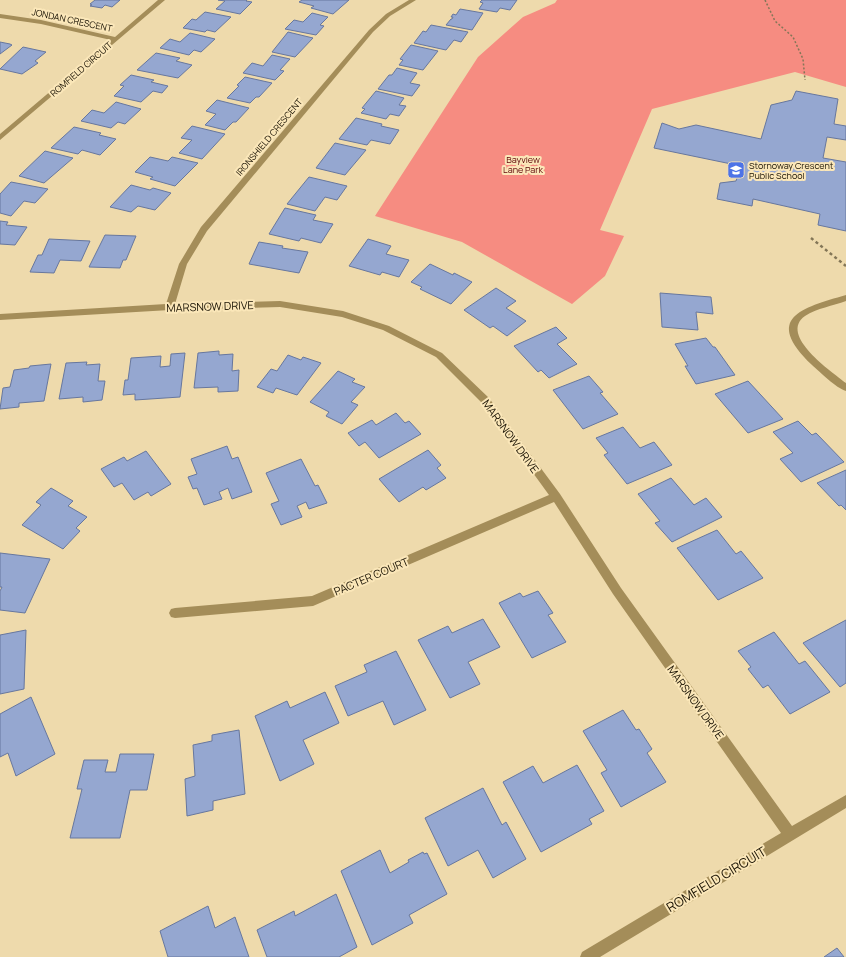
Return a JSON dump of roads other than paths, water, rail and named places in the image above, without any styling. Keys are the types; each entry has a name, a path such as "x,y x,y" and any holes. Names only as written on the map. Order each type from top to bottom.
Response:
{"street":[{"name":"ROMFIELD CIRCUIT","path":"0,138 162,0"},
{"name":"IRONSHIELD CRESCENT","path":"170,308 184,261 214,216 371,31 388,15 413,0"},
{"name":"JONDAN CRESCENT","path":"0,16 41,22 116,39"},
{"path":"846,298 808,310 800,315 795,321 792,329 798,346 805,354 846,388"},
{"name":"MARSNOW DRIVE","path":"0,317 280,304 343,314 386,328 439,355 486,401 556,497 617,591 790,834"},
{"name":"PACTER COURT","path":"175,613 313,601 556,497"},
{"name":"ROMFIELD CIRCUIT","path":"587,957 846,801"}],"place":[{"name":"Stornoway Crescent Public School","path":"736,170"}],"park label":[{"name":"Bayview Lane Park","path":"523,164"}]}
